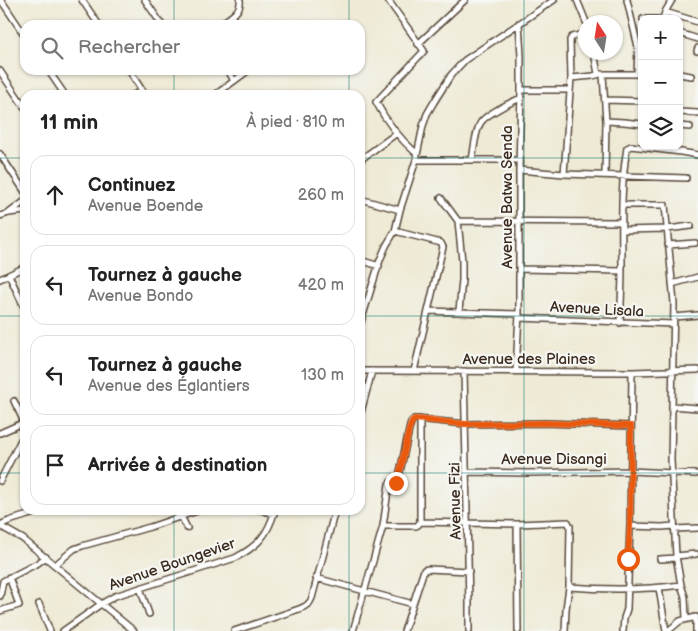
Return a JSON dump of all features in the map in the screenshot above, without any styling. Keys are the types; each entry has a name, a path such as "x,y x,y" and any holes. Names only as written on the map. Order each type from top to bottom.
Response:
{"street":[{"path":"1,0 20,28"},
{"path":"82,0 96,20"},
{"path":"145,0 159,20"},
{"path":"226,20 238,11 241,5 240,0"},
{"path":"388,0 424,52 376,104 396,133 416,154"},
{"path":"418,44 465,0"},
{"path":"365,309 386,246 395,230 416,160 427,114 451,75 470,56 554,0"},
{"path":"578,0 583,15"},
{"path":"627,0 638,36"},
{"path":"664,15 672,0"},
{"path":"665,12 698,22"},
{"path":"632,20 638,19"},
{"name":"Avenue Batwa Senda","path":"516,371 520,269 519,160 522,56 518,23"},
{"path":"683,34 698,39"},
{"path":"564,174 571,78 570,40 578,36"},
{"path":"597,60 605,100 605,174"},
{"path":"0,71 20,101"},
{"path":"571,78 601,74 638,74"},
{"path":"51,75 62,90"},
{"path":"132,75 142,90"},
{"path":"231,75 234,81"},
{"path":"222,89 242,75"},
{"path":"683,75 691,76"},
{"path":"521,90 570,90"},
{"path":"472,160 481,122 505,105 521,98"},
{"path":"605,100 638,101"},
{"path":"683,112 698,113"},
{"path":"606,121 638,124"},
{"path":"683,126 690,127"},
{"path":"365,156 396,133"},
{"path":"620,323 622,205 627,151 629,147 681,152 698,156"},
{"path":"0,154 20,184"},
{"path":"416,160 519,160"},
{"path":"519,170 564,174 686,178"},
{"path":"441,198 458,221 462,270 458,312"},
{"path":"365,200 400,210"},
{"path":"9,213 20,205"},
{"path":"622,205 665,205 674,303 672,370 674,527 676,557 685,597 686,619"},
{"path":"0,216 20,212"},
{"path":"458,221 622,222"},
{"path":"622,230 666,229 691,226"},
{"path":"395,230 443,245 444,249 414,372"},
{"path":"668,245 695,243"},
{"path":"365,262 379,266"},
{"path":"520,269 622,271"},
{"path":"0,279 20,270"},
{"path":"9,275 20,298"},
{"path":"672,284 698,277"},
{"name":"Avenue Lisala","path":"428,311 620,323 674,324"},
{"path":"674,317 698,315"},
{"name":"Avenue des Plaines","path":"365,371 632,372 698,370"},
{"path":"365,397 372,371"},
{"name":"Avenue Fizi","path":"464,371 469,631"},
{"path":"623,631 627,609 630,526 632,372"},
{"path":"14,401 20,414"},
{"path":"672,406 698,408"},
{"path":"353,631 383,526 390,484 398,481 404,449 414,419 465,424 546,423 631,426"},
{"path":"420,419 420,522"},
{"path":"0,433 20,424"},
{"path":"0,481 20,442"},
{"name":"Avenue Disangi","path":"467,472 630,471 696,474"},
{"path":"0,525 28,515"},
{"path":"55,565 82,546 150,527 184,515"},
{"name":"Avenue Boungevier","path":"63,631 115,596 235,558 263,538 272,524 274,515"},
{"path":"234,631 306,606 311,600 334,515"},
{"path":"181,516 186,528"},
{"path":"383,526 416,526 420,522 517,524 565,521 569,523 569,587 565,631"},
{"path":"517,524 518,631"},
{"path":"0,525 18,535 46,557 134,631"},
{"path":"630,526 698,528"},
{"path":"660,559 696,554"},
{"path":"0,596 3,581 46,557"},
{"path":"404,631 421,574 424,570 469,571"},
{"path":"0,611 20,605 9,577"},
{"path":"316,578 413,604"},
{"path":"569,587 627,590 681,585"},
{"path":"140,588 149,614"},
{"path":"659,588 667,631 680,621 696,617 696,631"},
{"path":"40,604 50,631"}],"route":[{"path":"396,483 409,430 415,419 465,424 546,423 631,426 628,559"}]}
